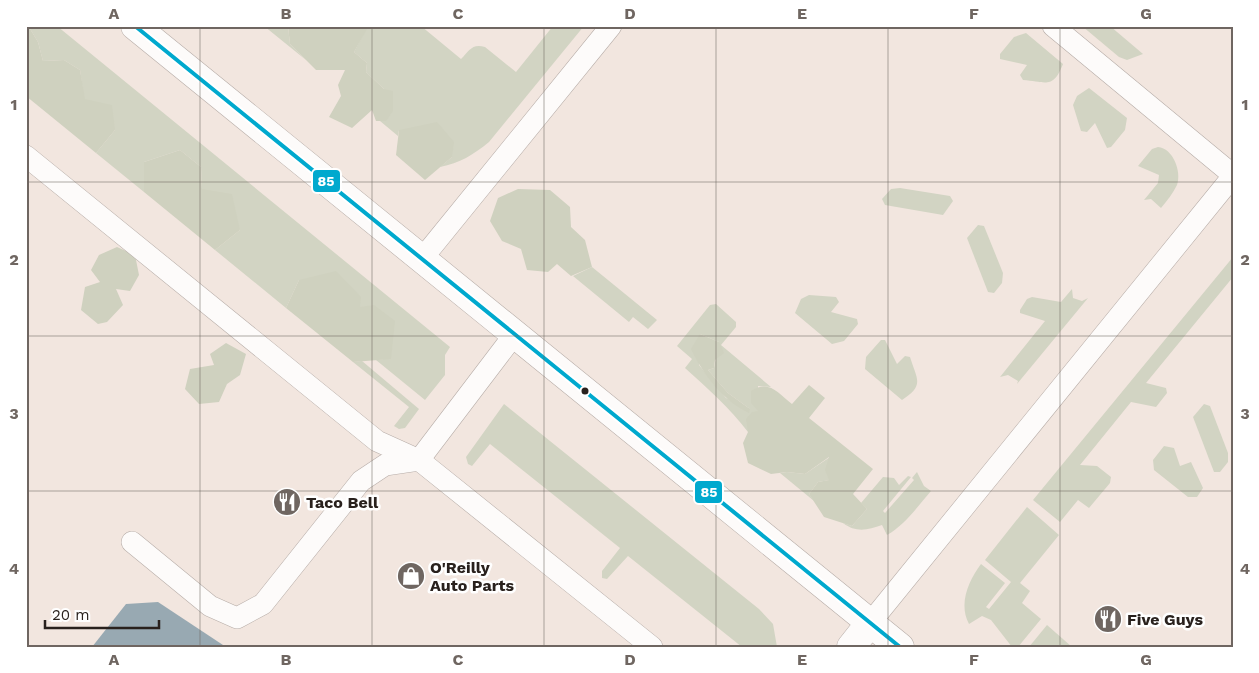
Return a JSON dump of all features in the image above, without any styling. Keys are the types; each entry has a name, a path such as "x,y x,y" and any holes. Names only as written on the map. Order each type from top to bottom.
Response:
{"main road":[{"path":"135,26 900,647"},
{"path":"851,647 870,623"}],"lane":[{"path":"421,260 611,26"},
{"path":"870,623 1233,176 1053,26"},
{"path":"26,156 378,441 420,460 652,647"},
{"path":"132,542 210,606 237,618 263,604 361,481 385,465 420,460 514,335"}],"green space":[{"path":"26,26 57,26 450,347 445,355 445,375 425,400 376,360 391,358 360,307 299,280 286,308 215,250 240,230 202,189 201,167 180,150 144,162 144,192 96,153 115,130 84,99 80,70 64,60 43,61 38,42 29,27"},
{"path":"264,26 288,26 290,44 306,60"},
{"path":"288,26 362,26 367,29 354,52 367,63 366,72 384,89 393,91 393,111 386,121 376,121 372,110 352,128 329,117 341,96 338,85 345,70 316,70 290,44"},
{"path":"362,26 421,26 461,59 474,47 481,46 485,47 516,72 553,26 584,26 489,142 466,158 440,167 452,157 399,130 398,136 380,121 386,121 384,89 366,72 367,63 354,52 366,29"},
{"path":"1082,26 1110,26 1143,54 1127,60 1119,57"},
{"path":"26,27 29,27 38,42 43,61 64,60 80,70 85,99 112,105 115,130 96,153 26,96"},
{"path":"1026,33 1063,64 1052,81 1023,80 1020,75 1027,65 1000,59 1000,54 1014,37"},
{"path":"1089,88 1127,118 1125,130 1111,147 1107,148 1095,123 1087,132 1081,131 1073,105 1077,96"},
{"path":"437,122 454,142 452,157 425,180 396,155 399,130"},
{"path":"1163,148 1172,156 1178,174 1177,185 1161,208 1151,199 1144,200 1158,183 1159,175 1138,166 1152,149"},
{"path":"180,150 201,167 202,189 232,194 240,230 215,250 144,192 144,162"},
{"path":"900,188 950,196 953,201 943,215 885,205 882,199 891,189"},
{"path":"518,189 550,190 570,207 571,227 585,240 592,267 571,276 557,264 548,272 527,270 521,249 502,241 490,221 498,198"},
{"path":"978,225 984,226 1003,273 1002,283 994,293 988,292 967,238"},
{"path":"117,247 135,255 139,275 130,291 116,289 123,305 107,322 98,324 81,310 85,287 100,282 91,270 99,255"},
{"path":"1233,257 1233,277 1146,383 1166,388 1167,393 1156,407 1131,402 1080,465 1097,466 1111,477 1110,483 1089,508 1078,500 1060,522 1033,500"},
{"path":"592,267 657,320 648,329 633,317 629,322 573,276"},
{"path":"336,271 361,297 360,307 374,305 395,321 391,359 353,362 286,308 299,280"},
{"path":"1072,289 1073,298 1082,301 1088,298 1017,384 1018,381 1008,375 1000,377 1045,321 1020,313 1027,299 1032,297 1061,302"},
{"path":"809,295 836,297 839,302 831,312 857,319 858,324 844,341 832,344 795,313 801,299"},
{"path":"716,304 736,322 736,327 721,345 771,387 758,386 758,411 748,432 726,406 685,368 692,359 677,346 710,305","holes":["700,334 719,342 714,368 708,370 728,393 750,409 726,398 699,365"]},
{"path":"700,334 719,342 724,353 715,360 714,368 708,370 728,393 750,409 749,413 722,394 701,368 691,349"},
{"path":"881,340 885,340 897,364 905,356 910,357 917,377 914,390 902,400 865,369 866,357"},
{"path":"226,343 246,354 240,375 227,384 219,402 199,404 185,389 190,369 214,365 210,354"},
{"path":"362,361 419,409 405,428 399,429 394,426 409,407 353,362"},
{"path":"809,385 825,398 809,418 873,469 853,494 867,509 852,526 824,517 809,494 818,482 829,480 825,470 829,457 805,474 787,472 771,474 748,463 743,443 748,432 746,419 752,412 758,411 751,403 751,391 763,386 768,387 778,392 792,404"},
{"path":"504,404 759,609 773,624 777,647 742,647 628,556 607,579 602,578 602,571 620,548 490,444 472,466 468,464 466,457"},
{"path":"1204,404 1210,406 1228,453 1228,462 1220,472 1214,472 1193,417"},
{"path":"1164,446 1174,448 1180,466 1191,462 1203,488 1197,497 1188,497 1154,470 1153,460"},
{"path":"830,457 830,480 818,482 809,494 814,501 780,473 805,474"},
{"path":"917,472 924,486 931,491 911,515 893,531 887,535 882,525 862,530 843,523 852,526 867,509 861,503 883,477 894,478 899,485 908,476 911,477 883,511 885,513 914,480 912,478"},
{"path":"1027,507 1059,535 1020,583 1030,591 1022,603 1041,619 1018,647 1012,647 991,620 982,616 969,624 966,616 965,600 969,585 981,564 1005,583 986,607 989,609 1011,582 985,560"},
{"path":"1047,625 1072,647 1029,647"}],"shaded area":[{"path":"158,602 223,645 222,647 92,647 126,604"}],"transit line":[{"name":"85","path":"135,26 900,647"}],"place":[{"name":"Taco Bell","path":"287,502"},
{"name":"O'Reilly Auto Parts","path":"411,576"},
{"name":"Five Guys","path":"1108,619"}]}
